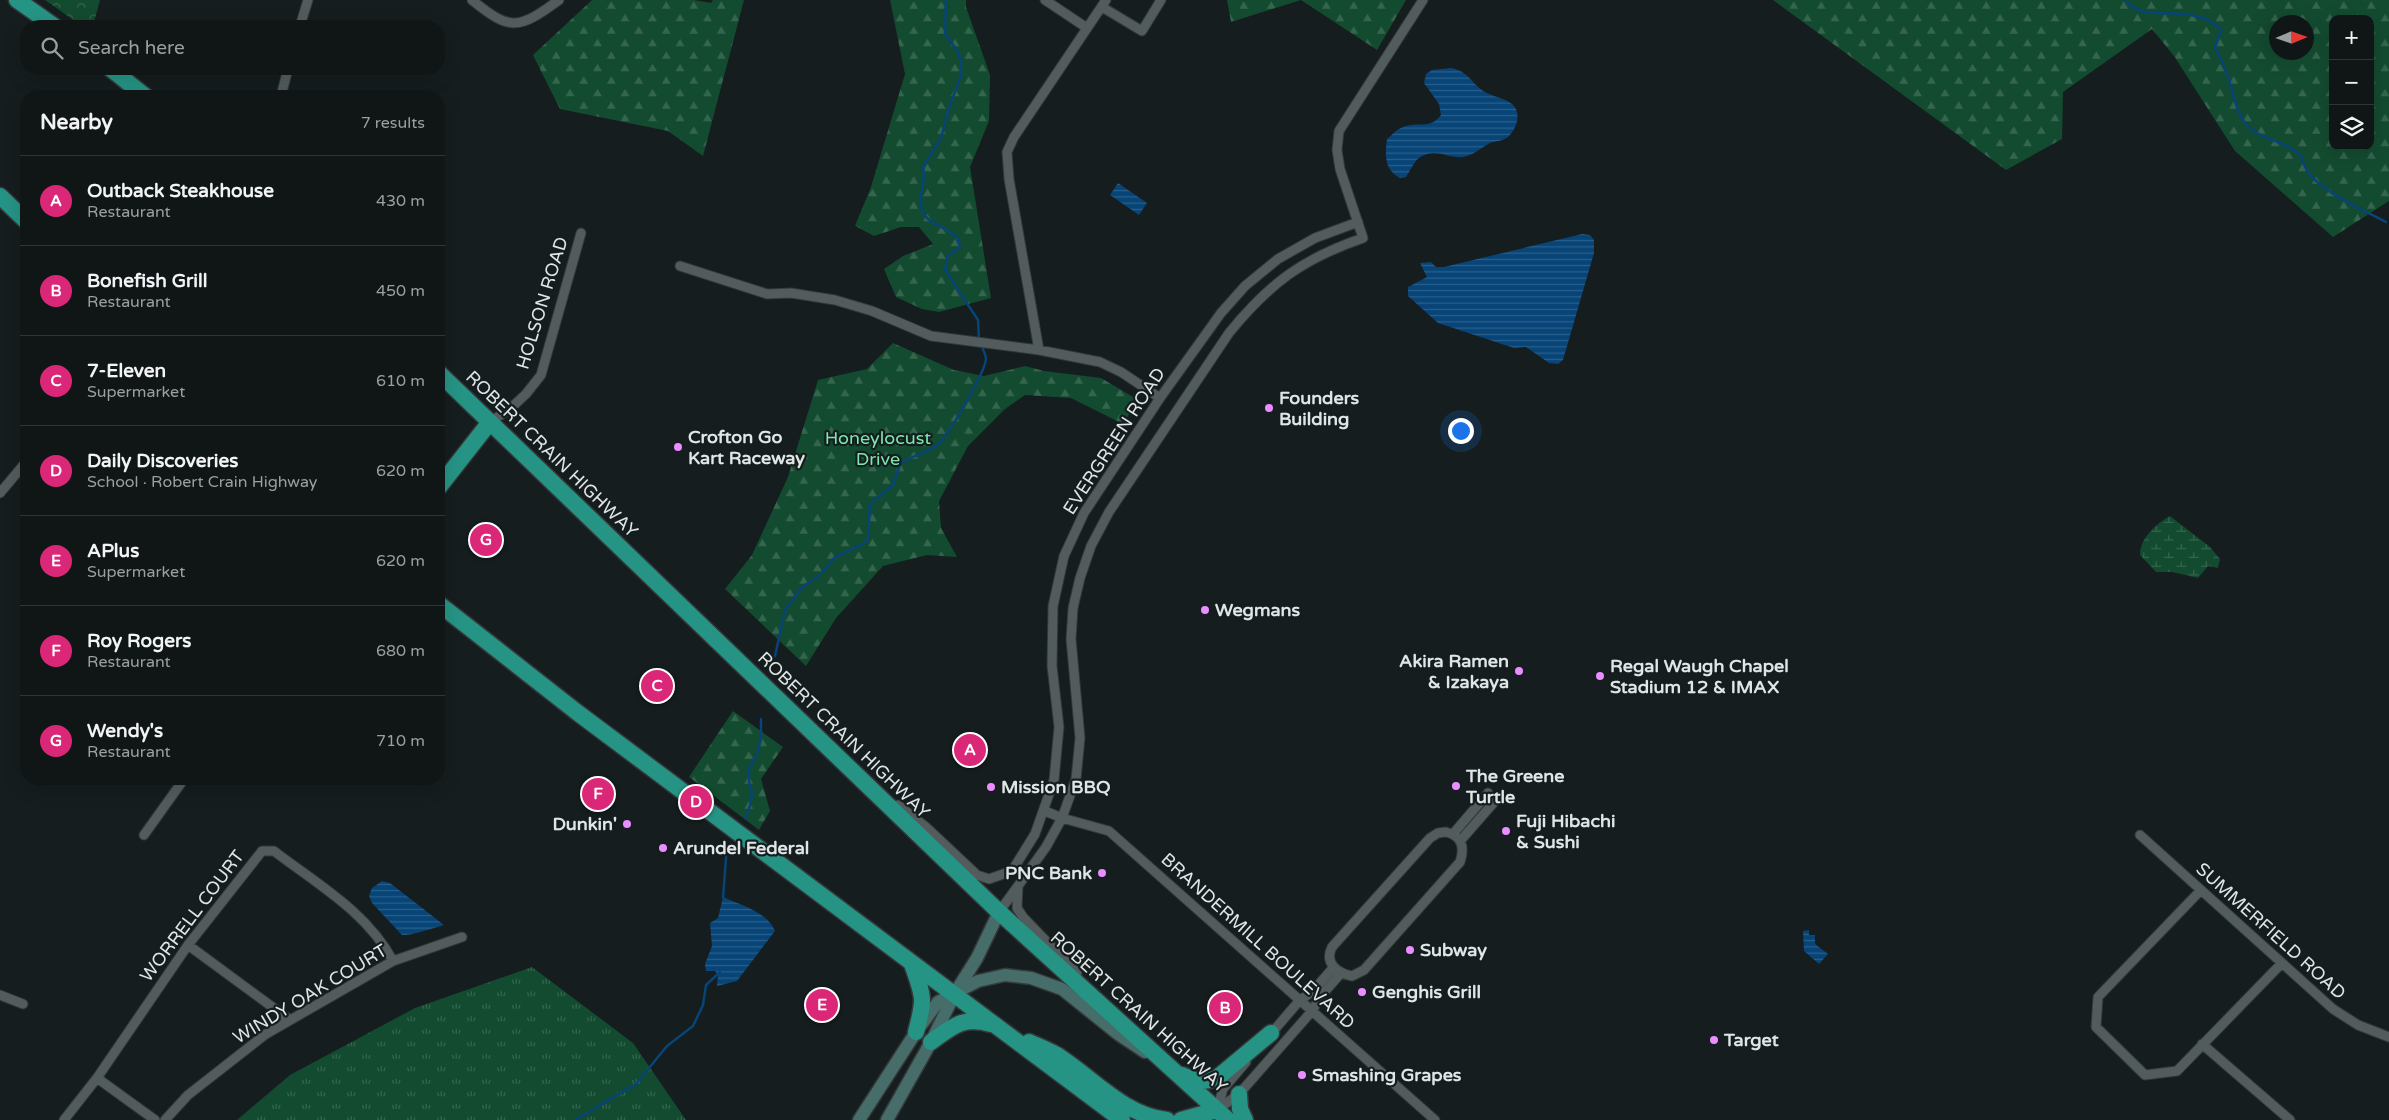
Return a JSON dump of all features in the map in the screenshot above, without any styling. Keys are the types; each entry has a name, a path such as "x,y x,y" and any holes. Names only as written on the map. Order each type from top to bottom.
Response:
{"highway":[{"path":"17,0 45,20"},
{"path":"119,75 138,90"},
{"path":"0,196 20,215"},
{"name":"ROBERT CRAIN HIGHWAY","path":"445,379 999,912 1168,1067 1219,1117"},
{"path":"445,479 490,422"},
{"path":"445,609 551,693 1122,1120"},
{"path":"912,964 923,994 923,1004 916,1032"},
{"path":"931,1042 956,1024 966,1021 977,1020 995,1025 1056,1055 1137,1112 1154,1119 1167,1120"},
{"path":"1168,1067 1193,1080 1206,1082 1217,1078 1271,1033"},
{"path":"1239,1094 1240,1109 1246,1120"},
{"path":"1181,1120 1219,1117"}],"street":[{"path":"302,20 308,0"},
{"path":"472,0 504,23 515,24 528,21 559,0"},
{"path":"1045,0 1087,28"},
{"path":"1039,350 1008,179 1007,152 1014,137 1104,4 1142,31 1161,0"},
{"name":"EVERGREEN ROAD","path":"999,912 1046,847 1062,818 1076,779 1080,738 1071,639 1073,608 1080,578 1091,546 1110,512 1229,332 1244,315 1271,287 1298,268 1331,249 1363,238 1340,169 1336,150 1339,131 1423,0"},
{"path":"282,90 286,75"},
{"name":"EVERGREEN ROAD","path":"845,763 926,827 977,875 989,879 1012,871 1030,842 1045,811 1054,780 1059,728 1051,638 1053,606 1064,556 1084,512 1160,398 1221,313 1245,286 1278,259 1315,238 1358,222"},
{"name":"HOLSON ROAD","path":"490,422 511,408 526,394 541,375 580,233"},
{"path":"680,266 767,294 791,293 835,300 872,311 931,336 995,343 1100,362 1121,372 1160,398"},
{"path":"0,493 20,469"},
{"path":"144,835 180,785"},
{"path":"1453,834 1488,793"},
{"path":"1461,840 1496,800"},
{"name":"BRANDERMILL BOULEVARD","path":"1045,811 1062,818 1110,831 1435,1120"},
{"path":"1438,833 1453,834 1461,840 1463,854 1460,862 1364,970 1352,976 1337,970 1329,960 1332,947 1430,838 1438,833"},
{"name":"SUMMERFIELD ROAD","path":"2140,835 2346,1019 2389,1037"},
{"name":"WORRELL COURT","path":"64,1120 97,1078 188,945 262,851 274,851 362,918 381,940 393,961"},
{"path":"1018,886 1018,908 1023,918 1055,949 1136,1038"},
{"path":"2201,890 2098,997 2096,1027 2144,1075 2177,1070 2282,963"},
{"path":"886,1120 931,1042 954,993 977,958 999,912"},
{"name":"WINDY OAK COURT","path":"165,1120 180,1102 217,1071 253,1043 290,1020 393,961 462,937"},
{"path":"188,945 290,1020"},
{"path":"1219,1117 1223,1089 1300,1000 1337,970"},
{"path":"1219,1117 1312,1011 1337,970"},
{"path":"859,1120 916,1032 938,1002 978,981 1006,975 1031,978 1062,989 1118,1034 1168,1067"},
{"path":"0,996 23,1004"},
{"path":"2202,1044 2290,1120"},
{"path":"97,1078 155,1120"}],"green space":[{"path":"45,0 100,0 95,20 73,20"},
{"path":"592,0 694,0 711,3 713,0 744,0 703,156 668,131 560,109 533,55"},
{"path":"890,0 966,0 966,7 990,75 989,121 970,167 991,298 939,312 922,309 896,297 884,269 903,256 933,244 919,227 901,227 874,236 855,226 871,187 905,74"},
{"path":"1227,0 1301,0 1231,22"},
{"path":"1301,0 1406,0 1377,50"},
{"path":"1773,0 2389,0 2389,201 2333,237 2235,151 2174,56 2152,29 2063,92 2062,139 2006,170"},
{"name":"Honeylocust Drive","path":"893,343 954,370 984,376 1025,366 1044,371 1101,378 1138,400 1123,424 1071,398 1025,395 1005,409 968,446 939,501 941,528 957,557 927,555 883,566 836,618 806,666 725,589 752,555 788,477 818,380 867,369"},
{"path":"2170,516 2210,547 2220,559 2218,568 2208,566 2198,578 2172,572 2156,572 2140,555 2146,537 2159,523"},
{"path":"733,711 783,747 761,779 770,811 759,830 689,777"},
{"path":"532,967 633,1043 686,1120 237,1120 290,1075 415,1008"}],"water":[{"path":"1451,68 1463,72 1487,93 1512,104 1518,116 1514,130 1506,138 1490,143 1467,156 1456,157 1434,153 1422,156 1406,177 1400,178 1388,166 1386,156 1387,139 1408,125 1428,124 1437,120 1441,115 1439,104 1424,83 1426,74 1432,70"},
{"path":"1118,183 1147,203 1139,215 1110,195"},
{"path":"1582,234 1590,235 1594,240 1594,253 1563,360 1558,364 1549,363 1526,347 1514,348 1438,323 1408,296 1408,287 1427,277 1420,263 1431,262 1436,267 1444,267"},
{"path":"382,881 390,883 444,925 402,935 372,903 369,896 372,888"},
{"path":"723,897 760,914 771,924 775,931 737,981 717,986 718,975 715,971 706,971 705,964 712,946 710,923 718,918"},
{"path":"1809,930 1809,935 1815,935 1815,944 1828,954 1819,964 1804,951 1803,931"}],"waterway":[{"path":"946,0 945,34 957,50 961,61 961,75 941,138 923,167 924,178 921,205 922,210 930,221 949,231 958,240 960,247 948,256 945,270 978,320 979,340"},
{"path":"2126,0 2133,8 2154,13 2195,16 2209,20 2221,29 2215,48 2228,76 2242,118 2250,129 2292,148 2298,153 2309,173 2319,183 2347,202 2386,222"},
{"path":"775,656 785,610 802,587 820,575 835,557 863,544 868,539 870,504 893,485 900,464 938,444 958,417 984,366 986,357 981,345"},
{"path":"745,818 752,794 749,782 749,769 761,740 761,719"},
{"path":"723,898 727,845"},
{"path":"575,1120 636,1084 667,1046 693,1026 703,1005 706,985 720,972"}],"place":[{"name":"Founders Building","path":"1269,408"},
{"name":"Crofton Go Kart Raceway","path":"678,447"},
{"name":"Wendy's","path":"486,540"},
{"name":"Wegmans","path":"1205,610"},
{"name":"Akira Ramen & Izakaya","path":"1519,671"},
{"name":"Regal Waugh Chapel Stadium 12 & IMAX","path":"1600,676"},
{"name":"7-Eleven","path":"657,686"},
{"name":"Outback Steakhouse","path":"970,750"},
{"name":"The Greene Turtle","path":"1456,786"},
{"name":"Mission BBQ","path":"991,787"},
{"name":"Roy Rogers","path":"598,794"},
{"name":"Daily Discoveries","path":"696,802"},
{"name":"Dunkin'","path":"627,824"},
{"name":"Fuji Hibachi & Sushi","path":"1506,831"},
{"name":"Arundel Federal","path":"663,848"},
{"name":"PNC Bank","path":"1102,873"},
{"name":"Subway","path":"1410,950"},
{"name":"Genghis Grill","path":"1362,992"},
{"name":"APlus","path":"822,1005"},
{"name":"Bonefish Grill","path":"1225,1008"},
{"name":"Target","path":"1714,1040"},
{"name":"Smashing Grapes","path":"1302,1075"}]}
